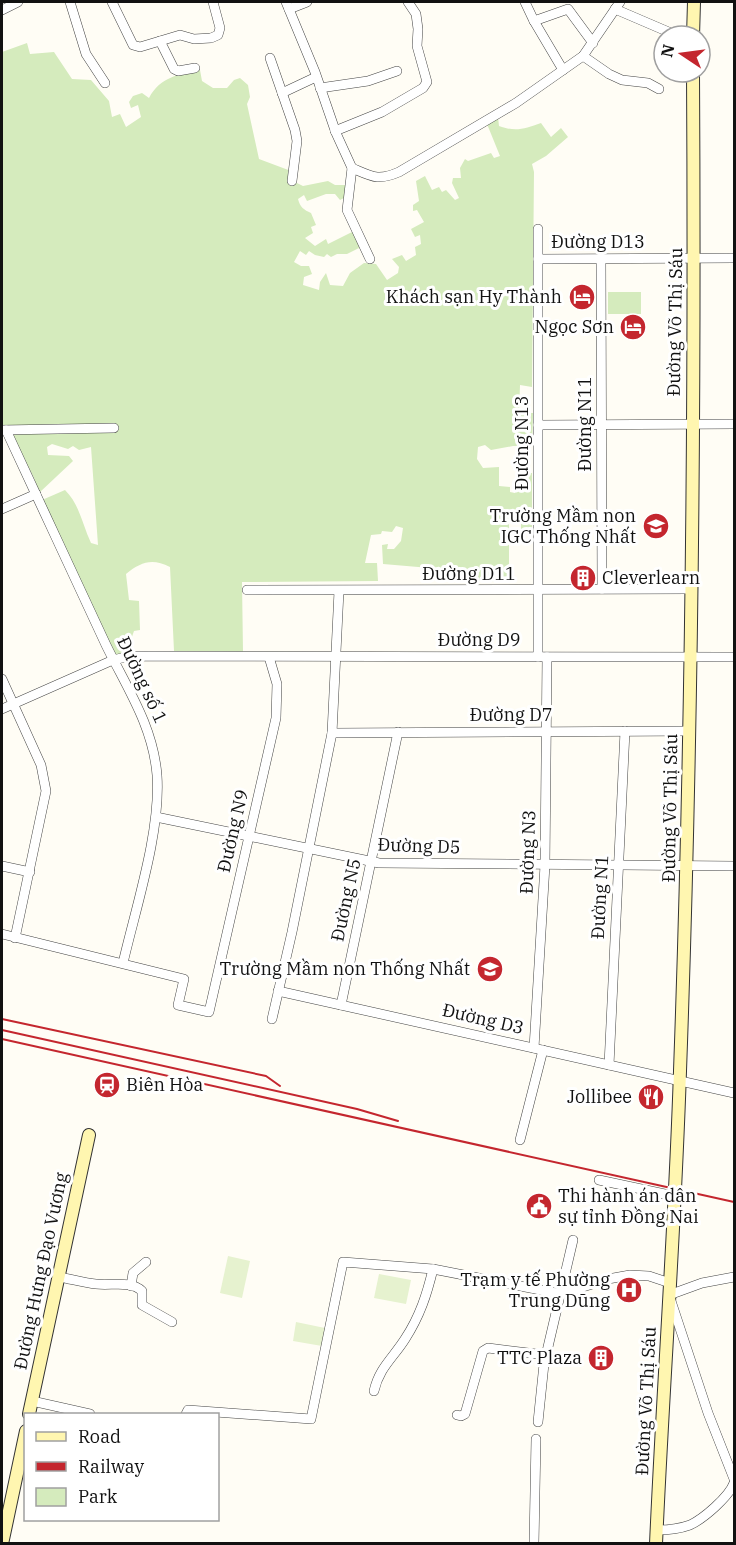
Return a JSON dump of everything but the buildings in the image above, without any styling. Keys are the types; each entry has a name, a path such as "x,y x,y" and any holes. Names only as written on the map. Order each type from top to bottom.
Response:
{"main road":[{"path":"693,24 694,2"},
{"name":"Đường Võ Thị Sáu","path":"656,1544 680,1081 687,866 694,258 693,84"},
{"name":"Đường Hưng Đạo Vương","path":"29,1413 89,1135"},
{"path":"2,1544 6,1504 24,1438"}],"street":[{"path":"2,10 18,2"},
{"path":"70,2 86,54 105,83"},
{"path":"112,2 136,47 180,35 194,39 211,38 218,35 220,28 213,2"},
{"path":"308,2 288,5 335,132 352,168 347,210 370,259"},
{"path":"335,132 382,112 423,88 427,82 417,46 416,14 408,2"},
{"path":"525,2 563,70"},
{"path":"352,168 386,178 516,103 584,56 618,5 655,24"},
{"path":"534,21 568,9 593,43"},
{"path":"160,40 174,69 178,71 195,68"},
{"path":"584,56 609,74 622,80 648,83 659,89"},
{"path":"270,58 297,141 292,181"},
{"path":"320,88 368,81 397,71"},
{"path":"282,93 316,77"},
{"name":"Đường N13","path":"538,229 538,590 543,657"},
{"name":"Đường D13","path":"538,258 735,258"},
{"name":"Đường N11","path":"602,258 602,589"},
{"path":"538,425 735,424"},
{"path":"4,430 114,428"},
{"name":"Đường số 1","path":"4,430 144,719 154,750 157,776 156,817 123,963"},
{"path":"2,509 36,494"},
{"name":"Đường D11","path":"247,590 691,589"},
{"path":"272,1019 332,733 339,591"},
{"name":"Đường D9","path":"2,710 114,660 138,656 735,657"},
{"name":"Đường N9","path":"123,963 184,979 178,1005 209,1012 276,718 278,684 269,657"},
{"name":"Đường N3","path":"520,1140 539,1049 547,732 543,657"},
{"path":"2,679 41,765 45,783 45,802 15,938"},
{"name":"Đường N1","path":"609,1065 625,731"},
{"name":"Đường D7","path":"332,733 690,731"},
{"name":"Đường N5","path":"341,1005 398,732"},
{"name":"Đường D5","path":"156,817 309,850 388,864 735,866"},
{"path":"2,866 30,872"},
{"path":"2,934 123,963"},
{"name":"Đường D3","path":"278,991 735,1093"},
{"path":"599,1180 674,1196"},
{"path":"538,1422 545,1355 573,1240"},
{"path":"131,1286 134,1273 146,1262"},
{"path":"186,1413 188,1410 311,1419 343,1262 433,1269 561,1294 608,1279 630,1275 649,1276 669,1289 708,1413 735,1481 721,1501 691,1524 657,1530"},
{"path":"374,1391 377,1376 405,1339 422,1309 433,1269"},
{"path":"59,1277 99,1285 110,1283 141,1289 142,1305 172,1322"},
{"path":"669,1289 735,1277"},
{"path":"457,1415 465,1414 483,1351 488,1348 545,1355"},
{"path":"32,1401 86,1413"},
{"path":"534,1544 536,1439"}],"green space":[{"path":"27,43 30,54 54,52 72,79 91,80 109,101 112,117 120,114 126,127 141,117 138,105 131,108 129,102 133,96 142,93 149,98 164,81 200,70 202,81 213,88 227,88 234,80 240,78 248,85 250,97 247,104 259,159 291,171 289,179 303,186 328,181 335,185 348,185 346,197 340,200 335,194 326,194 307,201 304,195 298,199 303,208 311,213 316,225 311,227 313,233 305,238 315,246 326,239 328,244 354,231 361,247 347,254 337,254 331,257 327,254 324,257 315,255 309,251 306,255 300,251 294,262 301,266 309,266 312,274 304,277 303,285 319,290 320,282 326,273 330,285 343,286 350,273 364,263 376,264 387,280 398,273 399,267 392,259 402,255 406,261 416,255 415,247 421,244 420,235 415,237 411,229 424,222 417,210 413,211 413,205 419,201 416,181 425,176 432,190 439,187 442,192 446,190 455,200 459,198 452,183 453,178 461,178 460,168 465,159 468,161 491,153 494,158 500,156 487,124 498,117 499,126 510,129 525,128 541,123 551,137 561,128 568,137 546,156 532,164 534,172 532,387 520,385 519,413 533,413 532,446 513,446 491,450 485,445 478,447 477,459 483,468 499,467 499,486 510,487 510,492 515,493 516,487 521,486 521,476 524,473 532,473 532,530 521,530 521,520 515,520 515,516 509,515 509,582 430,580 430,568 383,564 382,545 388,544 387,549 394,549 401,541 403,528 396,526 392,532 382,531 381,534 371,535 365,563 377,563 378,581 242,582 243,652 174,651 170,567 152,562 126,574 129,600 139,601 140,630 134,631 126,654 115,656 42,500 65,490 77,508 91,543 98,545 91,447 79,450 73,446 68,449 52,444 47,447 48,455 69,456 73,461 39,493 34,478 8,427 2,427 2,52"},
{"path":"608,292 641,292 641,314 608,314"},
{"path":"228,1256 250,1261 242,1298 220,1293"},
{"path":"379,1274 411,1280 406,1304 374,1298"},
{"path":"296,1322 325,1328 322,1346 293,1341"}],"railway":[{"path":"2,1019 266,1076 280,1086"},
{"path":"2,1030 357,1109 398,1121"},
{"path":"2,1039 734,1202"}],"place":[{"name":"Khách sạn Hy Thành","path":"582,297"},
{"name":"Ngọc Sơn","path":"633,327"},
{"name":"Trường Mầm non IGC Thống Nhất","path":"656,526"},
{"name":"Cleverlearn","path":"583,578"},
{"name":"Trường Mầm non Thống Nhất","path":"490,969"},
{"name":"Biên Hòa","path":"107,1085"},
{"name":"Jollibee","path":"651,1097"},
{"name":"Thi hành án dân sự tỉnh Đồng Nai","path":"539,1206"},
{"name":"Trạm y tế Phường Trung Dũng","path":"629,1290"},
{"name":"TTC Plaza","path":"601,1358"}]}
